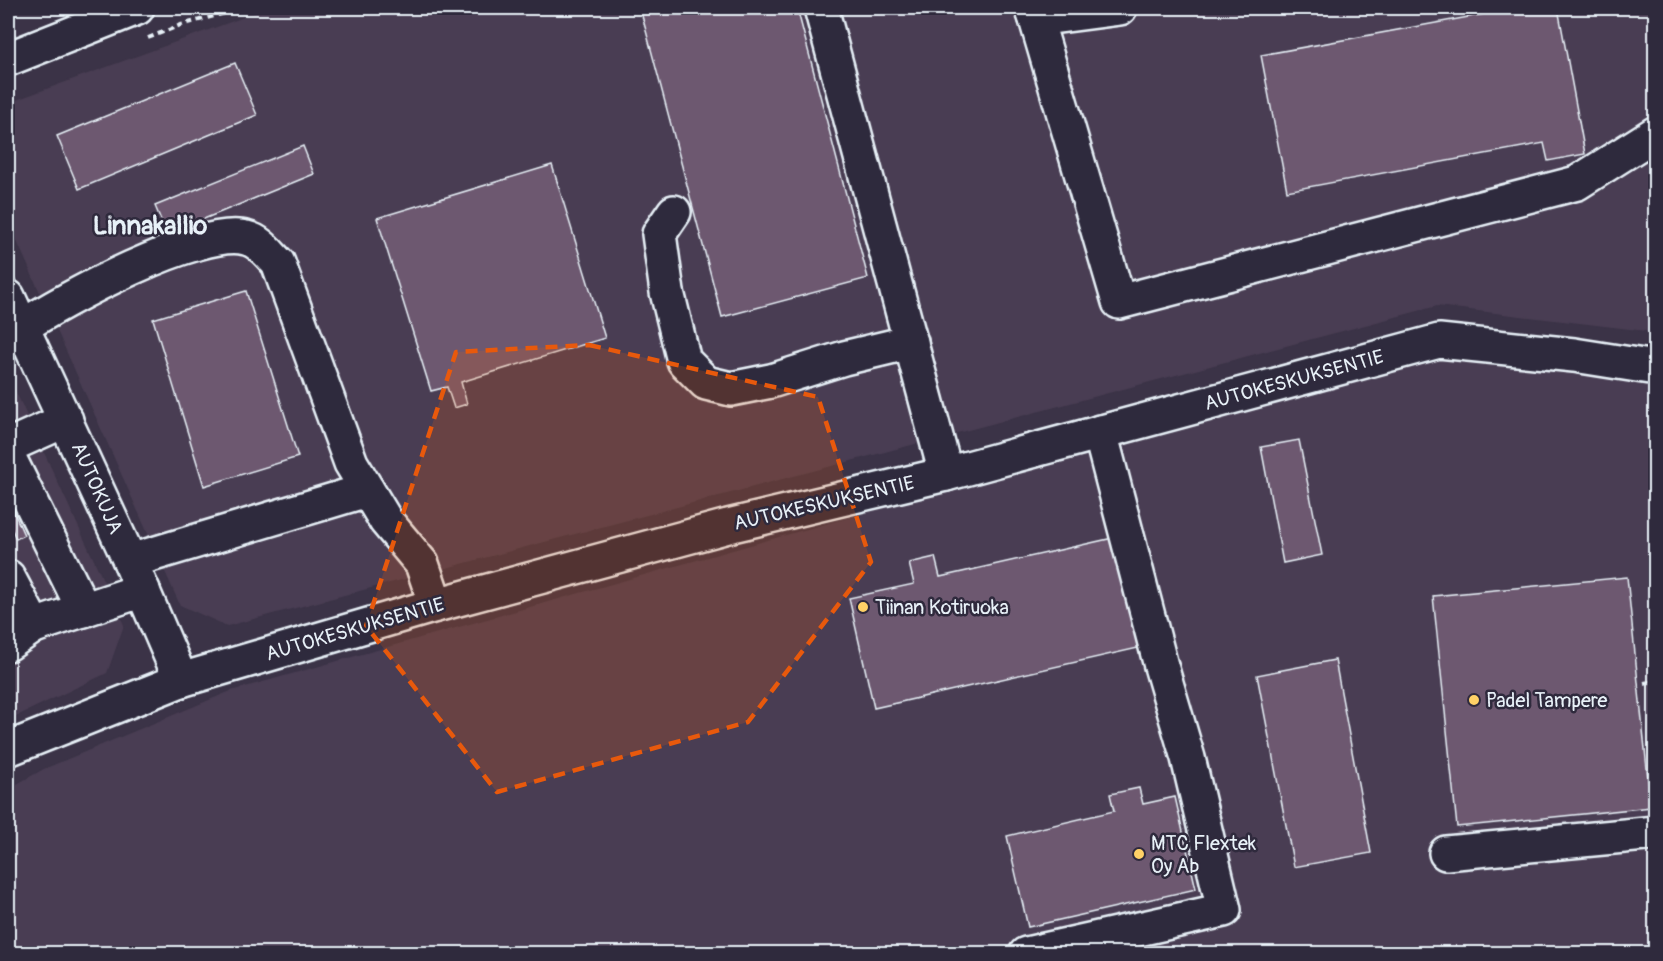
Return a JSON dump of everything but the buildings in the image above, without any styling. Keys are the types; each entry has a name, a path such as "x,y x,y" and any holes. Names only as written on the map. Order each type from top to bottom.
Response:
{"street":[{"path":"8,59 136,8"},
{"path":"821,8 946,474"},
{"path":"1120,8 1034,13 1119,302 1577,183 1656,133"},
{"path":"674,212 659,234 667,292 684,361 706,383 731,390 771,381 844,358 911,342"},
{"path":"22,327 72,297 171,251 217,238 246,237 262,246 278,264 351,463 386,521 422,564 436,604"},
{"name":"AUTOKUJA","path":"8,297 130,561 181,680"},
{"name":"AUTOKESKUKSENTIE","path":"8,749 181,680 436,604 728,526 946,474 1439,341 1574,355 1656,368"},
{"path":"8,446 66,420"},
{"path":"1026,954 1224,910 1188,758 1161,666 1100,432"},
{"path":"8,456 84,610"},
{"path":"130,561 367,490"},
{"path":"8,577 21,635 143,590"},
{"path":"1446,853 1656,833"}],"path":[{"path":"137,42 180,25 244,8"},
{"path":"1644,682 1656,681"}],"highlighted area":[{"path":"589,345 818,397 871,562 748,722 497,792 366,626 456,352"}],"shaded area":[{"path":"269,8 1655,8 1655,332 1437,306 227,626 180,605 8,221 8,103"},
{"path":"1444,359 1655,379 1655,946 1598,954 8,954 8,789 44,769 231,691 1313,387"},
{"path":"8,375 124,625 107,673 8,720"}],"place":[{"name":"Tiinan Kotiruoka","path":"863,607"},
{"name":"Padel Tampere","path":"1474,700"},
{"name":"MTC Flextek Oy Ab","path":"1139,854"}],"district":[{"name":"Linnakallio","path":"150,226"}]}
